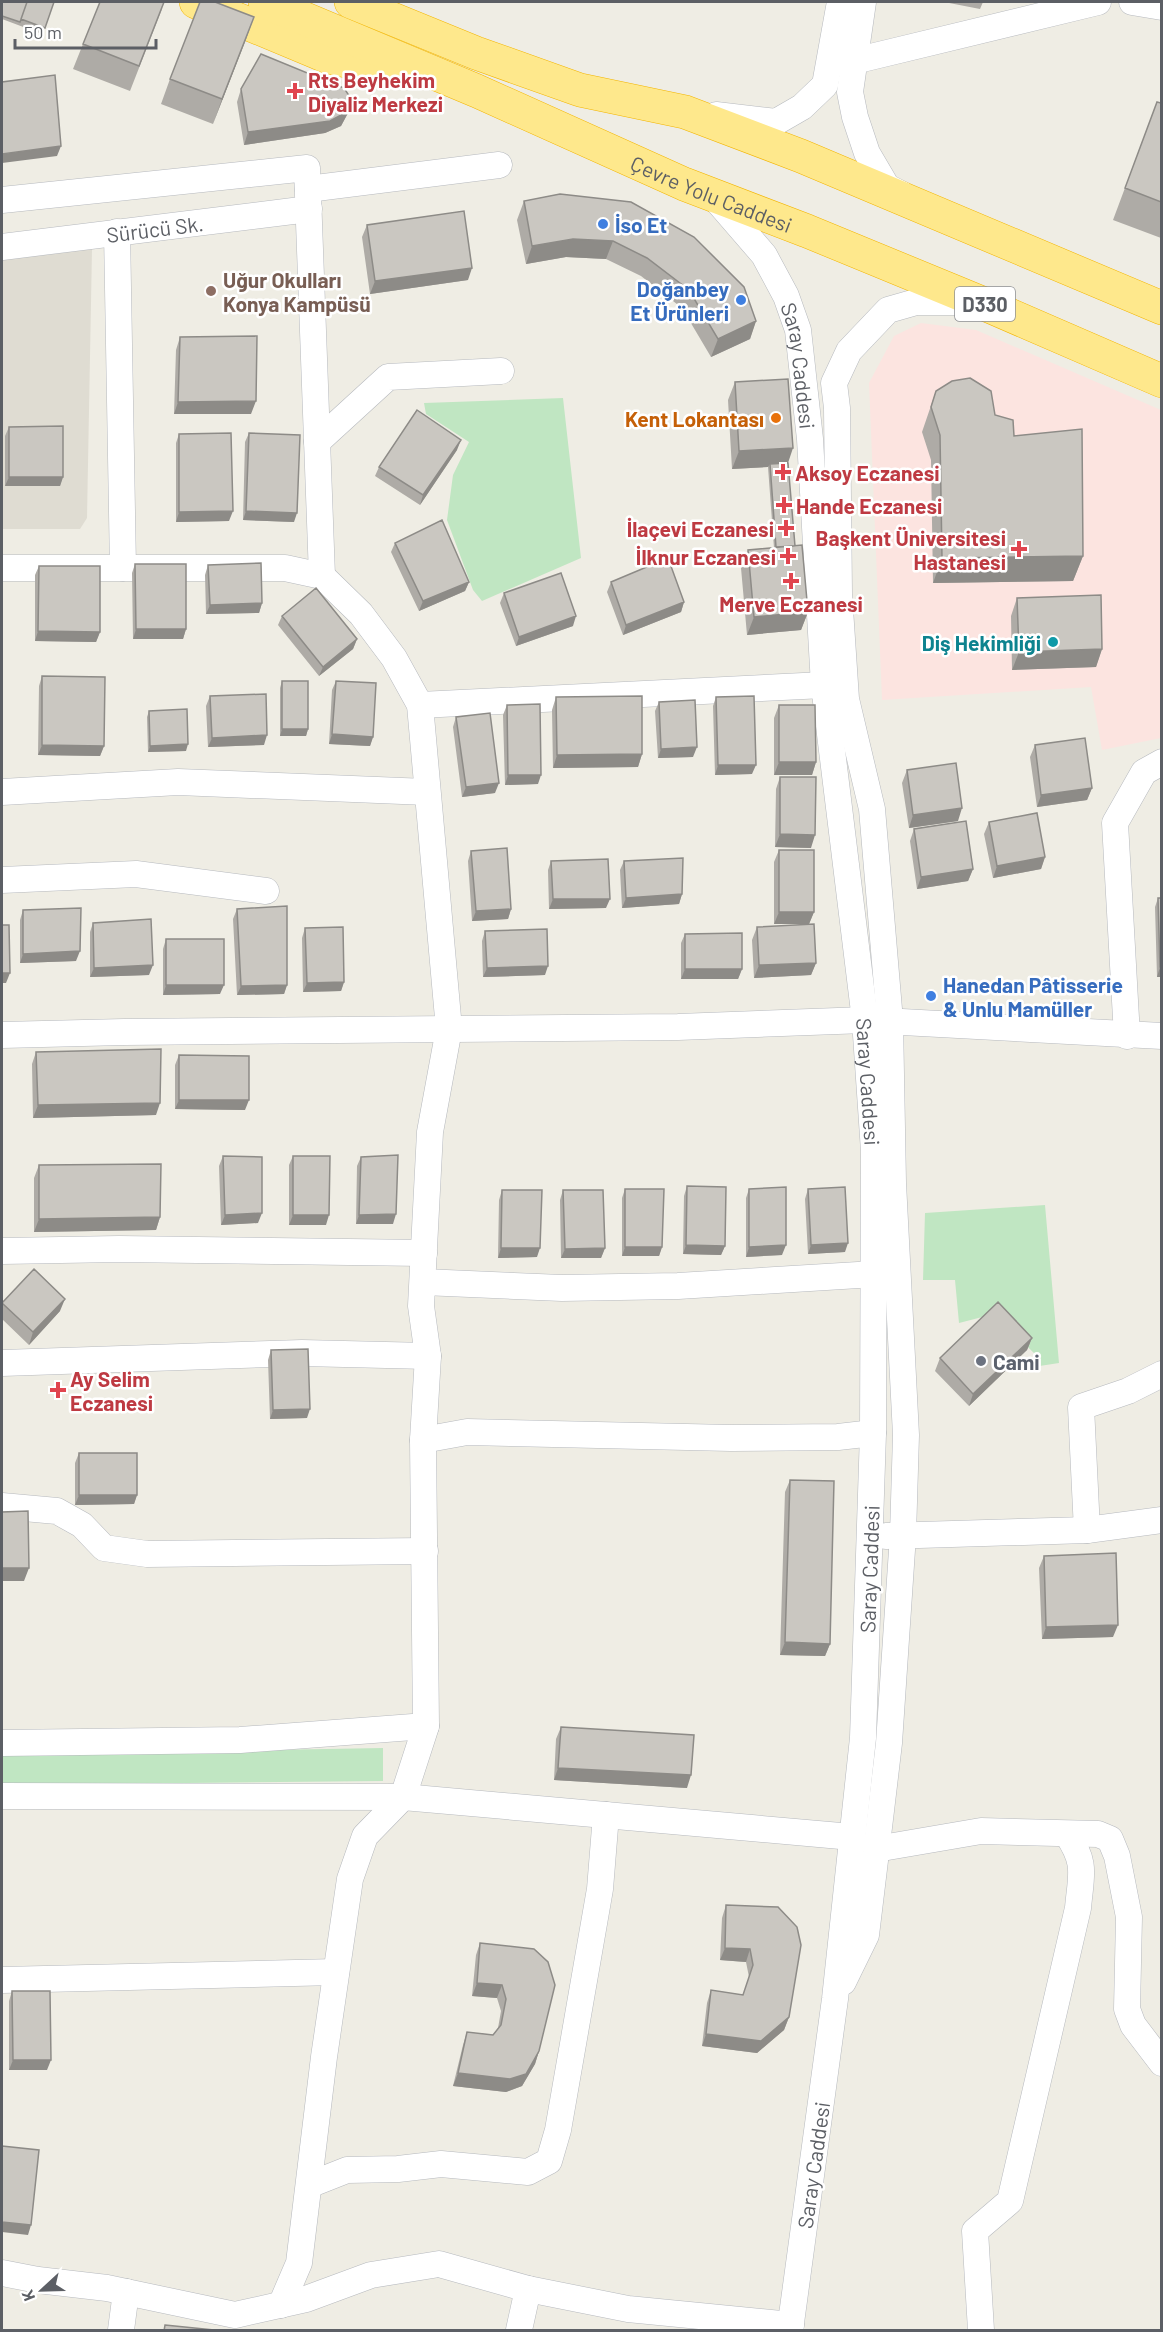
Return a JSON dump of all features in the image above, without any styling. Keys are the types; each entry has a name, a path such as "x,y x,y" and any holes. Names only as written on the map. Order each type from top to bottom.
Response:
{"highway":[{"path":"196,2 328,57 477,92"},
{"name":"Çevre Yolu Caddesi","path":"265,2 713,196 807,231 982,303 1161,381"},
{"path":"351,2 476,53 580,90 685,111 801,156 1161,308"},
{"path":"400,2 580,90"}],"street":[{"path":"685,111 776,122 802,107 825,84 840,2"},
{"path":"863,2 850,92 855,117 867,153 888,187 936,213"},
{"path":"854,61 1098,2"},
{"path":"1132,2 1161,7"},
{"path":"322,576 308,189 499,165"},
{"name":"Sürücü Sk.","path":"2,200 308,189"},
{"name":"Sürücü Sk.","path":"2,247 117,232 308,189"},
{"name":"Saray Caddesi","path":"713,196 764,255 786,296 798,330 810,439 824,685 878,1020 894,1183 906,1435 903,1535 889,1743 866,1935 835,1999"},
{"path":"117,232 123,568"},
{"name":"Saray Caddesi","path":"790,2328 835,1999 863,1738 873,1433 874,1151 878,1020 872,809 846,699 839,594 837,419 834,383 849,351 888,310 916,302 982,303"},
{"path":"317,442 388,377 501,371"},
{"path":"2,568 285,568 322,576 368,623 394,658 420,705 449,1029 430,1132 421,1306 428,1356 423,1440 426,1726 403,1797 365,1836 350,1879 299,2263 281,2305"},
{"path":"420,705 824,685"},
{"path":"1126,1036 1115,823 1143,772 1161,762"},
{"path":"2,792 178,782 428,792"},
{"path":"2,880 136,874 266,891"},
{"path":"2,1035 678,1027 878,1020 1126,1036 1161,1036"},
{"path":"2,1251 119,1249 424,1253"},
{"path":"423,1282 562,1288 678,1286 875,1274"},
{"path":"2,1364 302,1353 428,1356"},
{"path":"1088,1530 1081,1407 1128,1391 1161,1374"},
{"path":"423,1440 466,1432 731,1438 838,1437 873,1433"},
{"path":"2,1506 57,1511 82,1525 104,1548 147,1554 425,1551"},
{"path":"870,1536 1088,1530 1161,1520"},
{"path":"2,1743 240,1740 426,1726"},
{"path":"2,1796 403,1797 852,1837"},
{"path":"309,2185 347,2170 398,2169 441,2164 528,2172 549,2161 558,2130 600,1889 606,1815"},
{"path":"876,1849 981,1831 1098,1834 1110,1839 1117,1856 1129,1917 1127,2009 1133,2025 1161,2063"},
{"path":"981,2331 975,2231 1010,2201 1078,1908 1082,1869 1079,1853 1067,1834"},
{"path":"2,1980 336,1972"},
{"path":"2,2273 126,2292 235,2315 306,2299 371,2274 439,2264 528,2289 628,2309 790,2328"},
{"path":"519,2331 528,2289"},
{"path":"121,2331 126,2292"}],"shaded area":[{"path":"92,249 87,518 80,529 2,529 2,259"},
{"name":"Başkent Üniversitesi Hastanesi","path":"921,323 976,330 1161,410 1161,738 1102,750 1091,687 882,700 869,383 894,336"}],"green space":[{"path":"563,398 581,558 482,601 473,590 447,520 453,475 469,442 426,414 424,403"},
{"path":"1045,1205 1059,1363 1033,1367 1037,1356 994,1314 959,1323 955,1280 923,1280 925,1213"},
{"path":"383,1748 383,1781 2,1785 2,1755"}],"building":[{"path":"2,2 27,2 20,22 2,16"},
{"path":"27,2 54,2 45,28 21,19"},
{"path":"100,2 164,2 139,66 83,44"},
{"path":"200,2 215,2 254,17 222,99 170,79"},
{"path":"261,54 344,88 352,100 345,113 330,121 248,132 241,89"},
{"path":"55,75 61,146 2,154 2,82"},
{"path":"1157,102 1161,103 1161,202 1125,188"},
{"path":"560,194 631,202 694,237 744,287 756,321 718,339 689,290 647,258 613,241 573,239 532,246 524,201"},
{"path":"464,211 472,268 375,281 367,225"},
{"path":"257,336 256,401 178,402 180,337"},
{"path":"970,378 991,391 995,415 1013,420 1014,436 1082,429 1083,556 942,558 940,435 931,407 936,391 952,381"},
{"path":"788,379 793,448 739,451 735,382"},
{"path":"417,410 461,440 423,495 379,467"},
{"path":"63,426 63,477 9,477 9,427"},
{"path":"231,433 233,511 179,512 179,434"},
{"path":"249,433 300,435 297,513 246,511"},
{"path":"788,463 795,546 776,547 770,464"},
{"path":"442,520 469,582 423,601 395,543"},
{"path":"802,545 808,612 754,617 748,550"},
{"path":"668,558 684,602 626,625 611,582"},
{"path":"261,563 262,603 210,605 208,565"},
{"path":"135,564 186,564 186,629 136,629"},
{"path":"39,566 100,566 100,632 38,631"},
{"path":"561,573 576,616 519,637 504,593"},
{"path":"316,588 357,639 323,667 282,616"},
{"name":"Diş Hekimliği","path":"1101,595 1102,649 1019,652 1017,598"},
{"path":"42,676 105,677 104,746 42,745"},
{"path":"282,681 308,681 308,729 282,729"},
{"path":"336,681 376,683 373,737 332,734"},
{"path":"266,694 267,735 212,738 210,696"},
{"path":"642,696 642,754 557,755 556,697"},
{"path":"754,696 756,765 718,765 716,697"},
{"path":"695,700 697,747 661,749 659,702"},
{"path":"540,704 541,775 508,775 507,705"},
{"path":"779,705 815,705 816,762 779,762"},
{"path":"187,709 188,744 150,746 149,711"},
{"path":"490,713 499,783 466,787 456,717"},
{"path":"1085,738 1092,788 1041,795 1035,745"},
{"path":"956,763 962,808 913,815 907,770"},
{"path":"780,777 816,777 815,835 780,834"},
{"path":"1037,813 1045,857 997,866 989,822"},
{"path":"966,821 973,869 921,877 914,829"},
{"path":"507,848 511,909 476,911 471,851"},
{"path":"779,850 814,850 814,912 779,912"},
{"path":"683,858 682,894 626,898 624,861"},
{"path":"608,859 610,899 553,899 551,861"},
{"path":"1158,898 1161,898 1161,967 1160,967"},
{"path":"287,906 287,985 241,986 237,909"},
{"path":"81,908 80,951 23,954 23,910"},
{"path":"151,919 153,965 94,968 93,923"},
{"path":"814,924 816,963 759,965 757,927"},
{"path":"2,925 9,925 10,973 2,973"},
{"path":"343,927 344,982 307,983 305,928"},
{"path":"547,929 548,966 487,968 485,931"},
{"path":"742,933 742,969 685,969 685,934"},
{"path":"166,939 224,939 224,985 166,985"},
{"path":"161,1049 160,1103 38,1105 36,1052"},
{"path":"179,1055 249,1056 249,1100 179,1100"},
{"path":"398,1155 396,1214 359,1215 361,1157"},
{"path":"223,1156 262,1157 262,1213 225,1215"},
{"path":"293,1156 330,1156 329,1215 293,1215"},
{"path":"161,1164 160,1217 39,1219 39,1165"},
{"path":"687,1186 726,1187 725,1246 686,1245"},
{"path":"786,1187 786,1245 749,1247 749,1189"},
{"path":"845,1187 848,1243 811,1245 808,1189"},
{"path":"625,1189 664,1189 662,1247 625,1247"},
{"path":"502,1190 542,1190 540,1248 501,1248"},
{"path":"563,1190 603,1190 605,1248 565,1249"},
{"path":"34,1269 65,1299 33,1332 2,1303"},
{"name":"Cami","path":"998,1302 1032,1338 973,1394 940,1358"},
{"path":"308,1349 310,1409 273,1410 271,1350"},
{"path":"79,1453 137,1453 137,1495 79,1495"},
{"path":"790,1480 834,1481 830,1644 785,1642"},
{"path":"28,1511 29,1568 2,1568 2,1512"},
{"path":"1116,1553 1118,1625 1046,1627 1044,1556"},
{"path":"561,1727 694,1735 691,1775 558,1768"},
{"path":"726,1905 778,1907 797,1927 801,1945 789,2017 761,2041 706,2034 711,1990 743,1995 753,1965 750,1949 725,1948"},
{"path":"480,1943 534,1949 548,1962 555,1985 539,2051 526,2074 510,2079 458,2073 467,2032 493,2035 501,2025 506,1999 502,1985 477,1983"},
{"path":"12,1991 50,1991 51,2060 13,2060"},
{"path":"2,2146 39,2150 31,2225 2,2222"},
{"path":"165,2325 224,2331 164,2331"}],"place":[{"name":"Rts Beyhekim Diyaliz Merkezi","path":"295,91"},
{"name":"İso Et","path":"603,224"},
{"name":"Uğur Okulları Konya Kampüsü","path":"211,291"},
{"name":"Doğanbey Et Ürünleri","path":"741,300"},
{"name":"Kent Lokantası","path":"776,418"},
{"name":"Aksoy Eczanesi","path":"783,472"},
{"name":"Hande Eczanesi","path":"784,505"},
{"name":"İlaçevi Eczanesi","path":"786,528"},
{"name":"Başkent Üniversitesi Hastanesi","path":"1019,549"},
{"name":"İlknur Eczanesi","path":"788,556"},
{"name":"Merve Eczanesi","path":"791,581"},
{"name":"Diş Hekimliği","path":"1053,642"},
{"name":"Hanedan Pâtisserie & Unlu Mamüller","path":"931,996"},
{"name":"Cami","path":"981,1361"},
{"name":"Ay Selim Eczanesi","path":"58,1390"}]}
